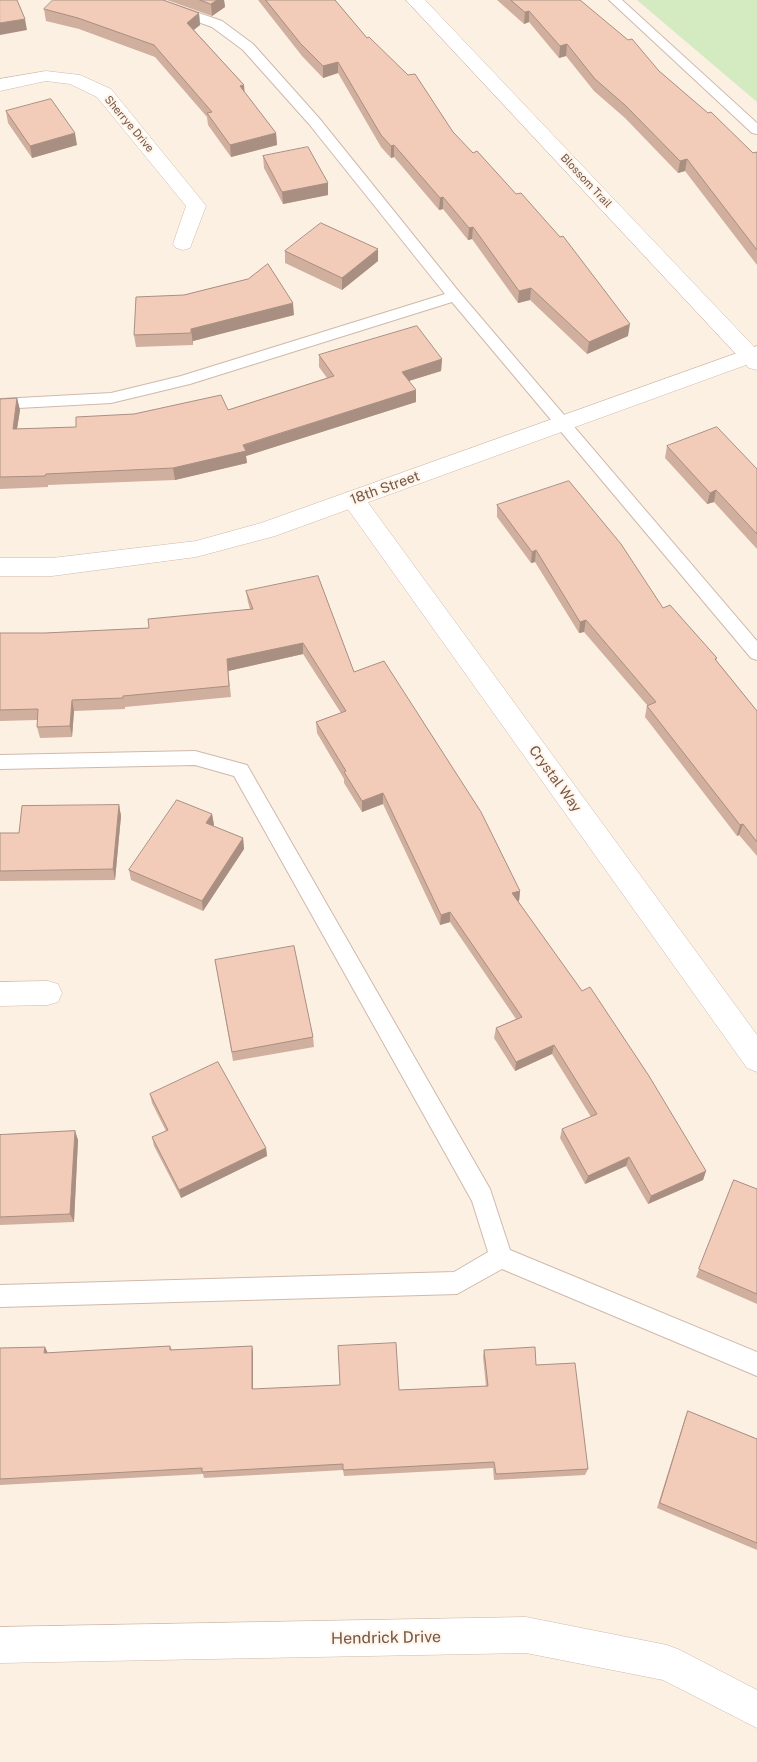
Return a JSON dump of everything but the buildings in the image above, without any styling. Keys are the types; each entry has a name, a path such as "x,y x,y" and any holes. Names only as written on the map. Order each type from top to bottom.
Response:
{"street":[{"name":"Blossom Trail","path":"415,0 755,357"},
{"name":"Sherrye Drive","path":"0,85 46,76 74,79 104,93 196,206 183,244"},
{"name":"18th Street","path":"0,567 52,567 196,549 267,530 562,422 755,357"},
{"name":"Crystal Way","path":"353,499 757,1059"},
{"path":"0,994 48,993"},
{"name":"Hendrick Drive","path":"0,1645 526,1635 667,1664 757,1710"}],"lane":[{"path":"149,0 217,24 248,46 314,122 455,296 757,654"},
{"path":"615,0 757,130"},
{"path":"0,404 111,398 184,380 455,296"},
{"path":"0,762 195,758 240,770 482,1197 501,1257 757,1364"},
{"path":"0,1296 457,1283 501,1257"}],"green space":[{"path":"637,0 757,0 757,102"}]}
